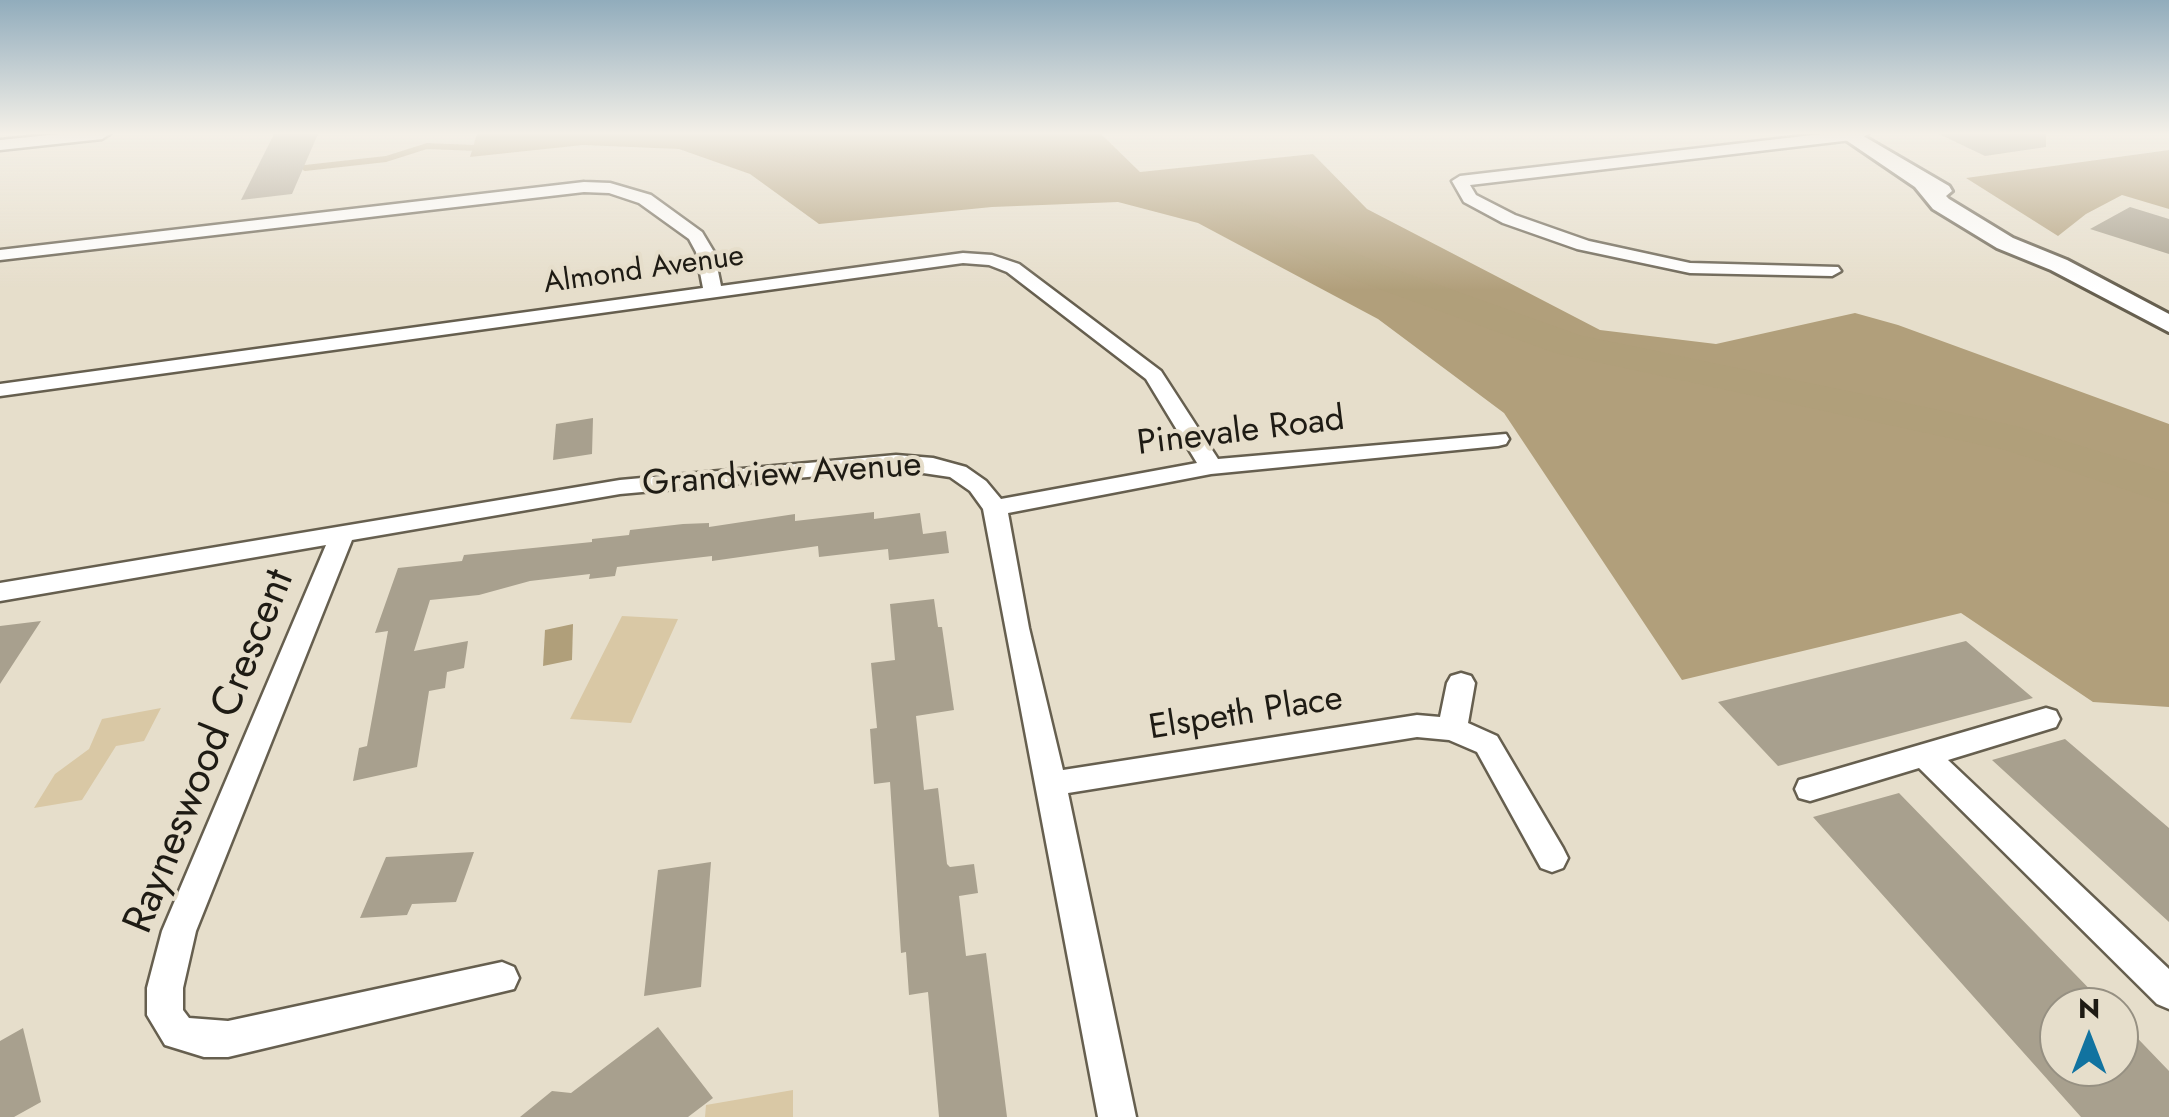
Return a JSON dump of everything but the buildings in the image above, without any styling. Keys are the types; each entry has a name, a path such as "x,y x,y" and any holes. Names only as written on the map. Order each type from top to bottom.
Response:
{"main road":[{"path":"1926,186 1941,204 2005,243 2059,265 2169,324"}],"street":[{"path":"0,255 583,186"},
{"path":"586,186 610,188 645,199 696,236 706,252 713,293"},
{"path":"1463,186 1470,198 1509,219 1639,259 1690,268 1832,271"},
{"name":"Almond Avenue","path":"0,390 963,258 992,260 1013,268 1154,374 1211,467"},
{"name":"Pinevale Road","path":"995,508 1211,467 1498,439"},
{"name":"Grandview Avenue","path":"0,592 585,491 896,462 958,472 978,486 995,508"},
{"path":"995,508 1117,1117"},
{"name":"Rayneswood Crescent","path":"344,531 180,931 165,988 165,1016 178,1033 228,1039 502,978"},
{"path":"1461,683 1452,729 1487,744 1552,858"},
{"path":"1810,788 2046,719"},
{"name":"Elspeth Place","path":"1052,784 1418,726 1452,729"},
{"path":"1924,755 2169,992"}],"shaded area":[{"path":"767,186 1345,186 1367,209 1600,330 1716,344 1855,313 1898,325 2169,424 2169,707 2093,702 1961,613 1682,680 1504,413 1378,319 1198,223 1118,202 992,207 819,224"},
{"path":"1979,186 2169,186 2169,209 2122,195 2086,214 2058,236"},
{"path":"622,616 678,619 631,723 570,719"},
{"path":"573,624 572,660 543,666 545,630"},
{"path":"161,708 144,741 116,746 82,800 34,808 55,774 89,749 102,719"},
{"path":"793,1090 793,1117 705,1117 706,1105"}],"waterway":[{"path":"1161,186 1181,188 1370,273 1569,345 2016,439 2169,489"}]}
